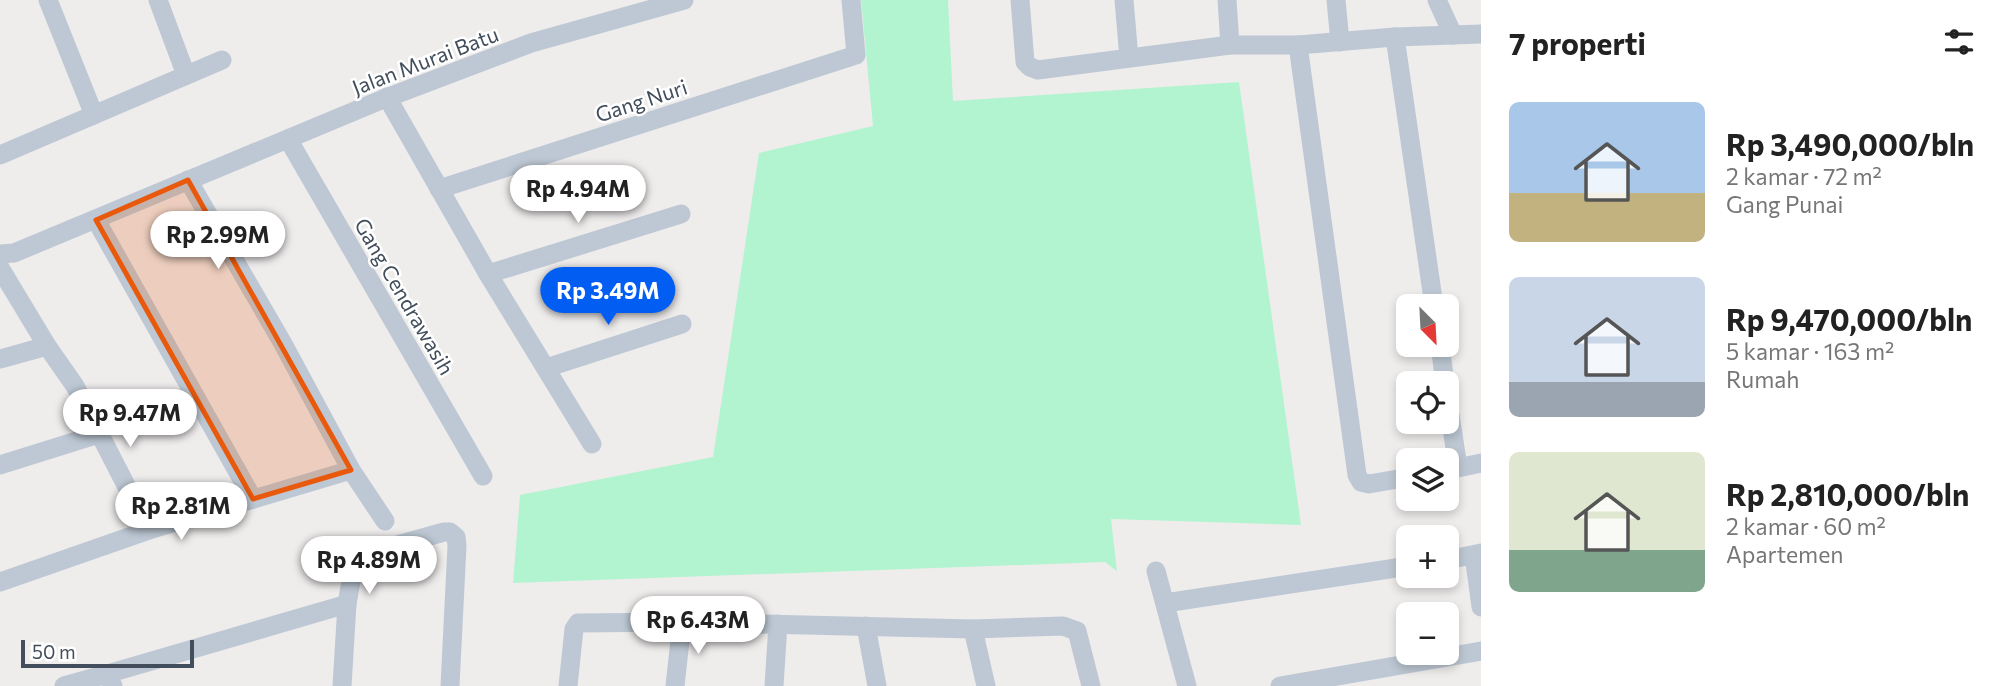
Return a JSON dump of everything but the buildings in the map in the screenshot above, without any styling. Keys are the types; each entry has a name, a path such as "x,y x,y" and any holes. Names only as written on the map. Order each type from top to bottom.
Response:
{"street":[{"path":"48,0 94,115"},
{"path":"158,0 186,75"},
{"name":"Jalan Murai Batu","path":"0,254 14,253 387,97 531,43 684,0"},
{"name":"Gang Nuri","path":"439,189 856,55 851,0"},
{"path":"1020,0 1025,62 1038,70 1230,45 1297,45 1395,37 1481,34"},
{"path":"1125,0 1129,58"},
{"path":"1227,0 1230,45"},
{"path":"1336,0 1340,42"},
{"path":"1437,0 1452,35"},
{"path":"1395,37 1432,294"},
{"path":"1297,45 1357,475 1361,482 1368,484 1396,479"},
{"path":"0,155 222,60"},
{"path":"387,97 488,274 592,444"},
{"name":"Gang Cendrawasih","path":"288,139 483,476"},
{"path":"188,180 282,341 351,470 385,521"},
{"path":"488,274 681,214"},
{"path":"96,220 253,499"},
{"path":"0,268 47,346 75,386 149,530"},
{"path":"546,368 682,324"},
{"path":"0,359 47,346"},
{"path":"0,465 99,434"},
{"path":"1459,467 1481,463"},
{"path":"0,582 149,530 351,470"},
{"path":"342,686 347,604 354,564 362,555 444,532 450,532 456,537 457,546 450,686"},
{"path":"1459,558 1478,554 1481,607"},
{"path":"1165,603 1396,568"},
{"path":"1156,571 1187,686"},
{"path":"64,686 110,680 347,604"},
{"path":"675,686 682,622"},
{"path":"568,686 578,623 682,622 973,629 1063,626 1077,631 1091,686"},
{"path":"775,686 778,624"},
{"path":"866,626 877,686"},
{"path":"973,629 986,686"},
{"path":"1280,686 1481,651"}],"highlighted area":[{"path":"188,180 351,470 253,499 96,220"}],"green space":[{"path":"861,0 948,0 953,101 1239,82 1301,525 1111,519 1117,571 1105,562 513,583 520,495 713,457 759,153 873,126"}]}
